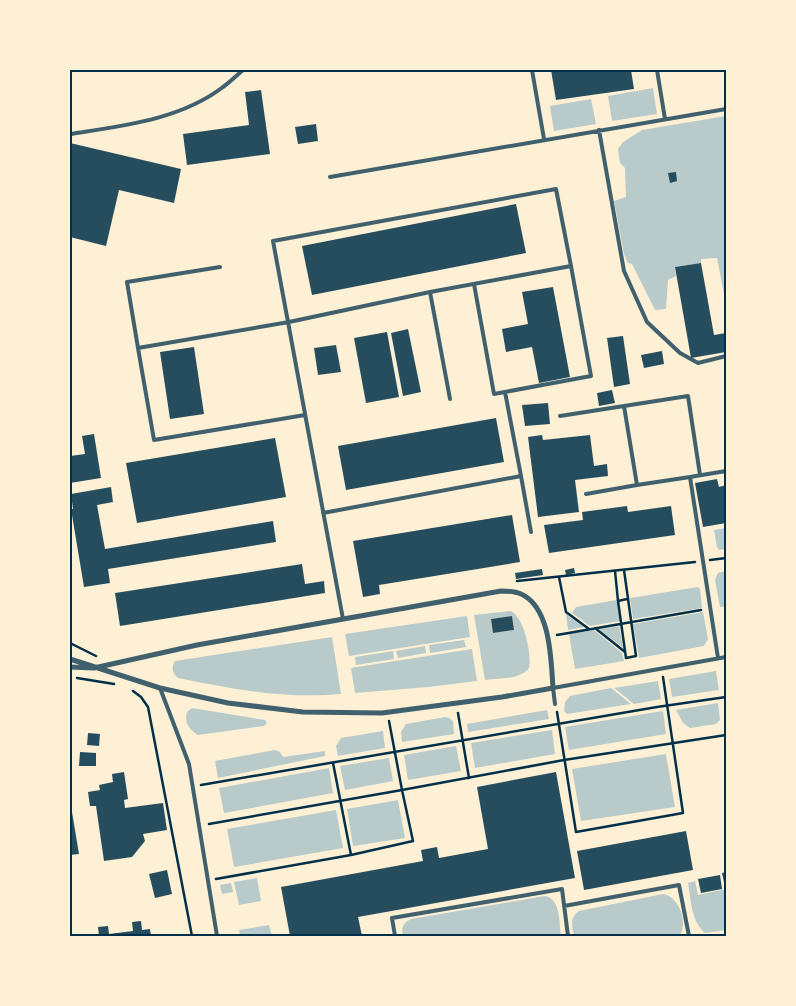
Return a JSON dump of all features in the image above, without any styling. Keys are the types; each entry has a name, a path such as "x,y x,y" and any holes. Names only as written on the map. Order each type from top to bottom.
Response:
{"street":[{"path":"70,660 94,668 160,688 228,703 303,712 387,712 553,688 548,637 543,620 528,599 522,594 509,591 197,646 94,668 70,667"}],"lane":[{"path":"70,134 139,123 184,108 222,88 243,70"},
{"path":"532,70 544,139"},
{"path":"656,70 665,119"},
{"path":"330,177 726,109"},
{"path":"599,130 624,271 647,322 680,353 698,363 726,356"},
{"path":"343,620 273,241 556,189 591,376 494,394 474,284"},
{"path":"138,348 289,322 430,292 571,266"},
{"path":"220,267 127,282 154,440 306,415"},
{"path":"430,292 450,399"},
{"path":"505,392 531,532"},
{"path":"560,416 688,396 700,475"},
{"path":"624,406 637,485"},
{"path":"586,494 726,471"},
{"path":"323,513 521,476"},
{"path":"690,477 718,658"},
{"path":"555,704 553,688 726,657"},
{"path":"160,688 189,764 217,936"},
{"path":"564,906 679,885 690,936"},
{"path":"395,936 392,918 562,889 568,936"}],"path":[{"path":"615,571 626,658 636,656 624,570"},
{"path":"559,577 566,612 589,629"},
{"path":"618,601 628,599"},
{"path":"548,637 711,609"},
{"path":"595,628 625,653"},
{"path":"555,704 576,832 683,813 662,668"},
{"path":"70,677 116,684"},
{"path":"131,689 142,696 148,707 192,936"},
{"path":"192,787 559,723 726,697"},
{"path":"457,703 469,778"},
{"path":"209,880 351,855 413,841 387,712"},
{"path":"200,826 564,760 726,735"},
{"path":"333,763 351,855"}],"shaded area":[{"path":"653,88 657,114 612,121 608,96"},
{"path":"591,99 596,124 554,131 550,106"},
{"path":"726,116 726,294 724,294 717,258 701,259 701,263 675,267 676,276 668,280 666,309 655,310 632,264 628,263 624,254 614,201 626,197 625,168 620,163 618,149 623,142 642,130"},
{"path":"726,528 726,549 719,550 714,530"},
{"path":"726,571 726,606 720,607 715,580 718,573"},
{"path":"698,587 700,589 702,608 633,619 630,598"},
{"path":"617,600 620,621 590,626 572,613 576,607"},
{"path":"510,611 515,614 523,627 528,645 530,662 529,668 525,672 515,677 485,680 474,615","holes":["512,616 514,630 493,633 491,619"]},
{"path":"703,612 708,639 704,646 639,658 633,624"},
{"path":"566,614 584,627 568,630"},
{"path":"467,616 470,637 349,656 345,634"},
{"path":"619,626 623,648 599,629"},
{"path":"594,630 622,653 624,661 575,669 569,634"},
{"path":"332,637 341,694 300,695 259,692 178,678 173,670 175,661"},
{"path":"464,640 466,647 430,653 429,645"},
{"path":"425,646 426,653 398,658 396,651"},
{"path":"472,649 477,681 355,693 351,668"},
{"path":"393,651 394,659 356,665 355,657"},
{"path":"716,671 719,690 672,697 669,679"},
{"path":"658,681 661,699 634,704 614,688"},
{"path":"611,688 631,704 567,714 564,711 565,702 570,696"},
{"path":"718,703 720,720 716,724 690,728 683,723 676,710"},
{"path":"192,708 265,720 267,723 264,726 198,735 187,723 187,712"},
{"path":"547,710 549,719 468,732 467,724"},
{"path":"663,711 666,734 569,750 565,727"},
{"path":"445,717 453,721 454,734 402,742 401,732 406,724"},
{"path":"552,730 555,754 475,768 471,743"},
{"path":"383,731 385,748 338,756 336,746 341,738"},
{"path":"456,746 461,771 408,780 404,755"},
{"path":"275,750 280,752 283,757 325,751 325,756 218,778 215,761"},
{"path":"666,754 675,807 581,821 572,769"},
{"path":"389,758 393,781 345,790 340,766"},
{"path":"329,768 333,793 224,813 219,788"},
{"path":"398,800 405,838 353,846 347,809"},
{"path":"336,810 343,848 234,867 227,829"},
{"path":"257,878 261,901 239,905 234,882"},
{"path":"695,881 698,895 726,889 726,930 705,933 700,928 692,910 688,883"},
{"path":"231,883 233,892 222,894 220,885"},
{"path":"663,894 674,900 681,911 683,925 679,936 574,936 572,919 579,911"},
{"path":"545,896 550,898 557,907 561,936 403,936 403,926 411,919"},
{"path":"269,925 272,936 240,936 239,930"}],"building":[{"path":"551,70 631,70 634,89 556,100"},
{"path":"261,90 270,154 187,165 183,134 249,125 245,92"},
{"path":"316,124 318,141 298,144 295,127"},
{"path":"70,143 181,169 174,203 119,190 106,246 70,237"},
{"path":"676,172 677,181 670,183 668,173"},
{"path":"516,204 526,253 312,295 302,246"},
{"path":"701,263 714,335 726,333 726,352 691,358 675,267"},
{"path":"553,287 570,377 539,383 532,347 506,352 502,329 528,324 522,292"},
{"path":"408,329 421,392 403,396 391,333"},
{"path":"387,332 399,397 366,403 354,338"},
{"path":"623,336 630,384 614,387 607,338"},
{"path":"336,345 341,372 318,375 314,348"},
{"path":"194,347 204,414 170,419 160,352"},
{"path":"662,351 664,364 644,368 641,355"},
{"path":"612,390 615,403 599,406 597,393"},
{"path":"548,403 550,424 525,426 522,405"},
{"path":"496,418 504,462 346,490 338,446"},
{"path":"94,434 101,478 70,483 70,456 85,454 82,436"},
{"path":"542,435 543,440 590,435 594,466 607,464 608,476 575,480 579,512 538,517 528,437"},
{"path":"275,438 286,497 137,523 126,463"},
{"path":"717,479 719,487 726,485 726,523 703,527 695,483"},
{"path":"111,487 113,502 97,505 105,549 273,521 276,542 108,569 110,583 84,587 71,509 73,509 71,494"},
{"path":"627,506 628,512 671,506 675,535 549,553 544,525 583,520 582,512"},
{"path":"512,515 520,562 379,585 380,594 363,597 353,541"},
{"path":"302,564 305,584 324,581 325,593 120,626 115,593"},
{"path":"574,568 575,573 566,575 565,570"},
{"path":"542,569 543,575 516,579 515,573"},
{"path":"512,616 514,630 493,633 491,619"},
{"path":"70,693 72,693 72,706 70,706"},
{"path":"88,733 100,734 99,746 87,745"},
{"path":"80,752 96,753 96,766 79,766"},
{"path":"124,772 128,799 124,800 125,808 163,803 167,830 143,834 145,841 132,857 104,861 96,806 90,806 88,792 100,790 99,785 113,782 112,774"},
{"path":"556,772 575,878 358,917 362,936 290,936 281,887 423,861 421,850 437,847 439,858 488,849 477,787"},
{"path":"70,800 79,854 70,855"},
{"path":"686,831 693,870 584,890 577,851"},
{"path":"167,870 172,894 155,898 149,874"},
{"path":"726,872 726,887 725,887 722,873"},
{"path":"720,875 722,889 701,893 698,879"},
{"path":"141,921 142,930 150,929 151,936 99,936 98,927 108,926 109,934 133,931 132,922"}]}
